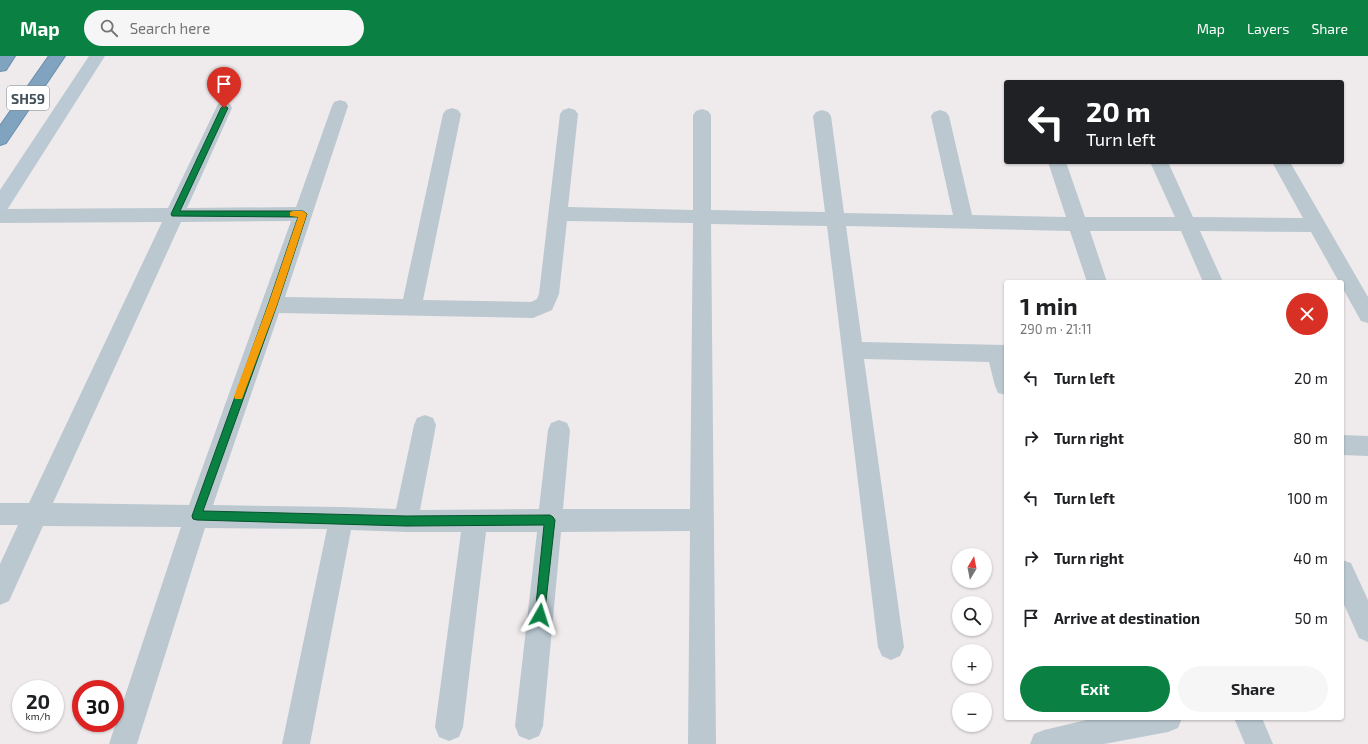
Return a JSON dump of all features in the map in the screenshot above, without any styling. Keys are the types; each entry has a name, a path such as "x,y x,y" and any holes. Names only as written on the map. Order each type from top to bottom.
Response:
{"highway":[{"name":"SH59","path":"0,66 8,56"},
{"name":"SH59","path":"0,139 57,56"}],"street":[{"path":"0,205 97,56"},
{"path":"123,744 197,516 272,305 340,106"},
{"path":"0,592 224,108"},
{"path":"411,308 452,114"},
{"path":"272,305 533,310 545,304 549,294 569,114"},
{"path":"702,115 702,744"},
{"path":"822,116 837,220 852,350 892,647"},
{"path":"940,116 964,222"},
{"path":"1058,164 1096,280"},
{"path":"1160,164 1212,280"},
{"path":"1282,164 1368,315"},
{"path":"0,216 303,214"},
{"path":"558,214 1078,224 1318,225"},
{"path":"852,350 1002,354 1004,370"},
{"path":"406,521 425,425"},
{"path":"529,726 560,430"},
{"path":"1344,445 1368,446"},
{"path":"0,514 341,518 406,521 702,520"},
{"path":"296,744 341,518"},
{"path":"449,727 475,521"},
{"path":"1344,576 1368,629"},
{"path":"1044,744 1087,726 1148,720"},
{"path":"1249,720 1258,744"}],"slow traffic":[{"path":"239,396 303,214 293,214"}],"route":[{"path":"224,108 175,214 303,214 197,516 341,518 406,521 550,520 540,615"}]}
